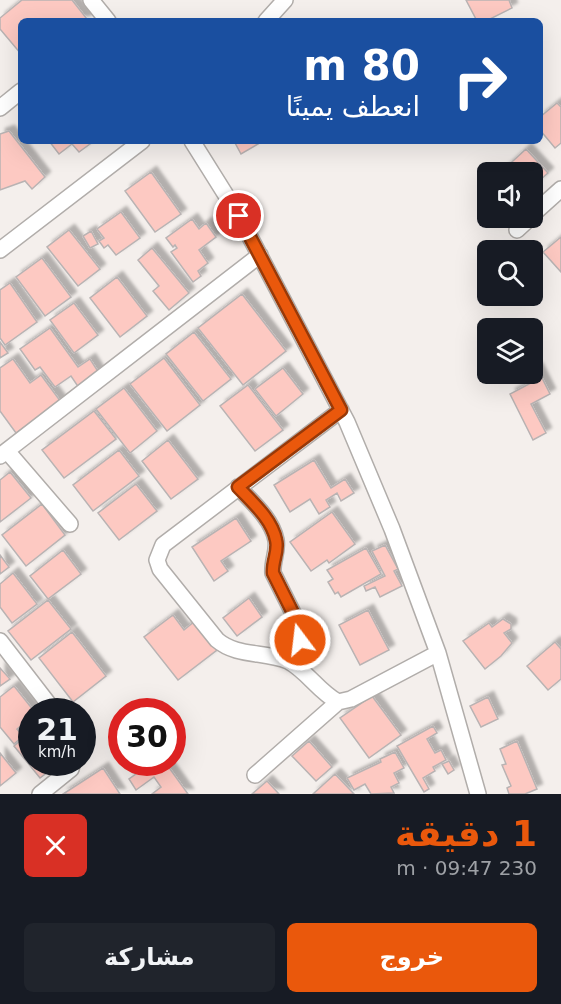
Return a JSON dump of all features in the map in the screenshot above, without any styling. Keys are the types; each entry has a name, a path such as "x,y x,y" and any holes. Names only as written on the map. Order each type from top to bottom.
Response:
{"street":[{"path":"91,0 106,18"},
{"path":"269,18 285,0"},
{"path":"0,108 18,94"},
{"path":"0,250 138,144"},
{"path":"194,144 260,255 341,410 392,530 438,653 474,792"},
{"path":"543,205 561,189"},
{"path":"70,524 4,454 260,255"},
{"path":"338,702 326,696 290,662 227,648 160,569 157,560 163,545 341,410"},
{"path":"238,487 265,517 277,542 272,563 273,573 302,631 290,662"},
{"path":"0,641 44,698"},
{"path":"255,775 338,702 351,699 438,653"},
{"path":"40,794 62,776"}],"building":[{"path":"22,0 72,0 86,18 18,18 18,50 0,29 0,18"},
{"path":"466,0 509,0 512,8 492,18 475,18"},
{"path":"557,103 561,107 561,143 555,148 543,134 543,115"},
{"path":"9,131 45,177 32,189 25,181 0,190 0,134"},
{"path":"51,144 72,144 59,154"},
{"path":"72,144 90,144 79,152"},
{"path":"236,144 258,144 241,154"},
{"path":"526,149 538,162 512,162"},
{"path":"543,168 548,173 543,177"},
{"path":"151,172 181,214 155,232 125,191"},
{"path":"121,212 140,238 116,255 108,245 104,248 99,241 104,238 97,229"},
{"path":"192,219 199,229 206,223 216,237 199,250 208,263 198,271 201,276 193,282 171,252 177,248 175,245 173,247 166,238"},
{"path":"69,230 100,269 78,286 47,247"},
{"path":"91,231 98,244 90,248 83,236"},
{"path":"561,237 561,272 543,252"},
{"path":"152,248 189,293 169,310 153,291 159,286 138,260"},
{"path":"42,258 71,297 45,316 16,277"},
{"path":"117,277 147,316 120,337 90,298"},
{"path":"10,283 37,322 5,345 0,338 0,290"},
{"path":"242,294 286,351 243,385 198,328"},
{"path":"74,303 98,335 74,353 50,320"},
{"path":"50,328 78,367 90,359 99,373 79,388 71,376 55,387 40,367 35,370 20,349"},
{"path":"194,332 231,379 203,401 166,354"},
{"path":"0,342 8,353 0,358"},
{"path":"164,358 200,405 167,431 130,384"},
{"path":"13,359 30,383 41,375 61,402 16,433 0,411 0,368"},
{"path":"283,368 303,394 276,416 255,389"},
{"path":"543,380 550,394 531,404 546,433 533,440 510,394 529,384 543,384"},
{"path":"248,385 283,430 255,451 220,406"},
{"path":"124,388 157,431 130,453 96,409"},
{"path":"94,411 116,439 64,478 42,450"},
{"path":"168,440 198,479 171,499 142,461"},
{"path":"119,450 139,476 93,511 73,485"},
{"path":"314,460 331,488 345,479 354,493 341,501 337,493 326,500 330,507 319,514 310,499 290,512 274,485"},
{"path":"10,472 31,498 0,522 0,480"},
{"path":"136,484 157,511 119,540 98,513"},
{"path":"42,504 65,535 26,566 2,535"},
{"path":"332,512 355,544 329,563 327,560 311,571 290,542"},
{"path":"236,518 251,541 221,561 228,571 214,581 192,547"},
{"path":"385,545 398,569 394,571 402,586 380,597 375,587 366,591 364,586 385,576 372,551"},
{"path":"366,548 381,574 341,597 338,592 335,594 328,582 333,579 327,570"},
{"path":"63,550 81,574 48,599 30,576"},
{"path":"0,555 9,567 0,574"},
{"path":"13,573 37,604 12,623 0,607 0,584"},
{"path":"249,598 262,617 237,636 223,618"},
{"path":"48,600 71,629 31,660 8,631"},
{"path":"368,610 389,650 360,665 339,625"},
{"path":"173,615 184,630 195,621 217,650 178,680 144,637"},
{"path":"503,619 511,624 511,629 504,633 512,643 485,669 463,641 489,623 492,627"},
{"path":"72,632 106,676 78,698 70,698 39,658"},
{"path":"555,642 561,649 561,679 548,690 527,666"},
{"path":"0,668 10,679 0,686"},
{"path":"14,686 24,698 18,698 18,740 14,744 0,727 0,697"},
{"path":"372,696 401,735 369,758 340,718"},
{"path":"488,697 498,719 481,727 470,706"},
{"path":"433,726 437,733 427,739 435,753 441,750 446,760 433,767 435,771 423,778 429,789 424,792 397,746"},
{"path":"309,741 332,767 316,781 292,756"},
{"path":"517,741 537,789 525,794 509,794 507,788 511,786 502,765 506,764 500,749"},
{"path":"395,752 404,768 394,773 399,783 391,787 394,793 371,794 365,784 354,790 347,778 381,762 380,759"},
{"path":"0,753 16,773 0,786"},
{"path":"449,761 454,770 448,774 442,764"},
{"path":"103,768 120,794 63,794 91,776 96,776 96,773"},
{"path":"335,774 354,794 313,794"},
{"path":"133,776 175,776 188,794 152,794 161,787 154,777 136,790 129,779"},
{"path":"267,781 279,794 252,794"}],"route":[{"path":"239,216 341,410 238,487 265,517 272,529 277,542 272,563 273,573 302,631 300,640"}]}
